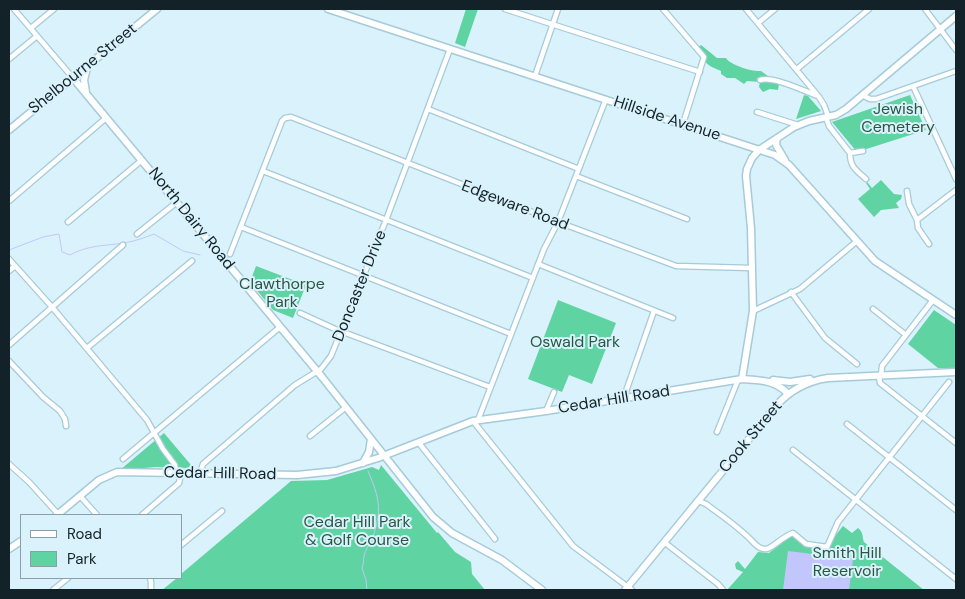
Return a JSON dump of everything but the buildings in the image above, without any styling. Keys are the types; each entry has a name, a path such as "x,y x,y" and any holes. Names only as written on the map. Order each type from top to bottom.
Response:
{"street":[{"name":"North Dairy Road","path":"14,9 177,202 346,407 429,512 444,527 502,560 542,590"},
{"path":"30,28 54,9"},
{"name":"Shelbourne Street","path":"9,130 157,9"},
{"name":"Hillside Avenue","path":"330,9 775,155 789,165 882,267 956,315"},
{"path":"505,9 700,72"},
{"path":"535,76 558,9"},
{"path":"663,9 702,53 704,60 683,124"},
{"path":"746,9 819,97 828,116 829,126 850,154 851,164 866,179"},
{"path":"758,23 775,9"},
{"path":"797,69 869,9"},
{"path":"925,9 956,50"},
{"path":"717,432 740,380 753,311 746,176 750,164 760,150 798,125 841,113 956,16"},
{"path":"9,59 37,36"},
{"name":"Doncaster Drive","path":"200,473 203,464 295,385 317,372 329,359 386,220 450,49"},
{"path":"87,66 84,80 87,95"},
{"path":"862,95 870,99 876,99 956,72"},
{"path":"760,80 770,80 792,86 819,97"},
{"path":"913,86 956,179"},
{"path":"606,99 558,222 538,264 490,387 475,420 573,546 628,589"},
{"path":"428,109 578,169"},
{"path":"757,112 798,125"},
{"name":"Edgeware Road","path":"262,171 282,121 290,117 676,266 751,268"},
{"path":"9,200 106,118"},
{"path":"777,138 776,145 789,165"},
{"path":"850,154 863,152"},
{"path":"68,222 142,160"},
{"path":"230,254 262,171 533,278"},
{"path":"576,176 687,219"},
{"path":"917,220 956,190"},
{"path":"907,191 909,204 917,220 918,228 929,244"},
{"path":"137,234 177,202"},
{"path":"241,227 511,334"},
{"path":"753,311 800,289 857,241"},
{"path":"9,345 123,245"},
{"path":"9,259 147,420 163,449 175,465 179,483 143,514"},
{"path":"87,348 192,261"},
{"path":"538,264 673,318"},
{"path":"9,271 15,266"},
{"path":"791,292 825,338 857,364"},
{"path":"933,300 882,366 880,383 956,443"},
{"path":"873,309 906,335"},
{"path":"624,397 654,311"},
{"path":"300,314 490,387"},
{"path":"123,459 280,327"},
{"path":"9,361 43,397 60,411 65,419 66,426"},
{"name":"Cook Street","path":"628,589 664,542 788,394 808,383 828,378 956,372"},
{"path":"764,381 771,379 796,381 823,376 828,378"},
{"name":"Cedar Hill Road","path":"58,514 99,480 117,472 297,475 327,472 384,456 475,420 740,380 764,381"},
{"path":"764,381 779,385 788,394"},
{"path":"699,501 706,504 745,533 763,550 767,550 785,535 792,533 811,546 827,547 835,527 888,457 949,382"},
{"path":"546,410 554,392"},
{"path":"310,436 346,407"},
{"path":"847,424 956,510"},
{"path":"363,463 369,452 371,439"},
{"path":"419,443 495,539"},
{"path":"793,450 956,579"},
{"path":"9,464 29,482 56,514"},
{"path":"80,496 96,514"},
{"path":"182,544 222,511"},
{"path":"664,542 723,590"},
{"path":"53,590 67,579"}],"green space":[{"path":"466,9 478,9 465,47 455,43"},
{"path":"701,45 717,58 726,58 742,68 761,71 779,84 778,90 770,89 763,92 759,87 760,82 747,81 744,84 735,78 727,78 721,74 721,71 706,62 698,47"},
{"path":"804,95 808,96 821,111 796,119"},
{"name":"Jewish Cemetery","path":"910,95 926,130 857,152 832,122"},
{"path":"881,180 894,194 902,195 901,199 896,203 899,208 881,210 874,217 858,199 870,189 867,182 872,188"},
{"name":"Clawthorpe Park","path":"256,266 306,285 293,318 273,310 250,282"},
{"name":"Oswald Park","path":"558,300 616,323 592,384 569,375 562,392 528,379"},
{"path":"934,310 956,325 956,368 938,368 908,344"},
{"path":"164,433 191,465 188,468 156,467 120,470"},
{"name":"Cedar Hill Park & Golf Course","path":"381,465 437,533 455,552 471,562 472,574 485,590 162,590 176,579 182,579 182,573 291,481 327,480 372,467 379,470"},
{"name":"Smith Hill Reservoir","path":"843,526 852,533 858,528 862,533 864,542 924,590 727,590 743,572 736,569 735,564 738,561 745,569 758,552 769,553 791,536 798,534 813,546 826,547"}],"water":[{"name":"Smith Hill Reservoir","path":"788,551 853,559 849,590 783,590"}],"waterway":[{"path":"9,250 43,237 59,234 62,252 70,255 90,248 128,242 154,234 183,251 200,255"},
{"path":"367,590 362,568 365,554 378,520 377,496 368,471"}]}
